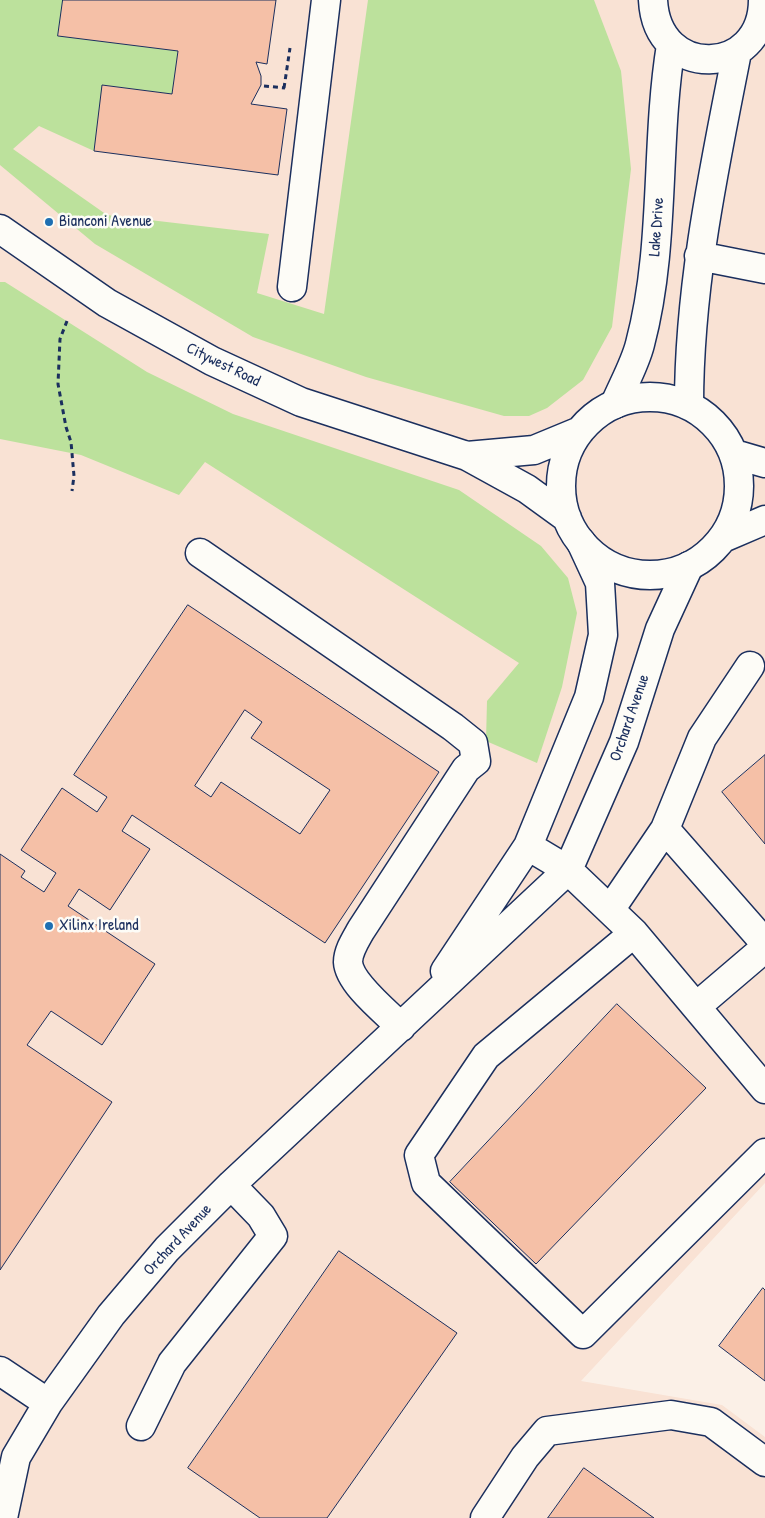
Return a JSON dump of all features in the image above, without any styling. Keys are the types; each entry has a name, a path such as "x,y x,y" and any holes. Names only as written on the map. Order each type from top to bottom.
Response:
{"street":[{"path":"292,287 326,0"},
{"path":"652,0 654,17 660,32 671,45 685,55 703,59 720,58 737,52 749,41 758,28 764,7"},
{"name":"Lake Drive","path":"615,404 640,346 654,270 663,152 664,87 671,45"},
{"path":"689,405 689,352 699,256 737,52"},
{"name":"Citywest Road","path":"0,230 107,303 212,361 301,402 467,456 527,488 567,518"},
{"path":"699,256 765,269"},
{"path":"652,396 671,398 689,405 708,417 723,434 734,454 740,482 736,511 723,538 708,554 689,566 661,574 631,573 603,562 581,542 567,518 561,488 565,458 580,431 596,415 615,404 633,398 652,396"},
{"name":"Citywest Road","path":"467,456 534,450 580,431"},
{"path":"734,454 765,463"},
{"path":"723,538 765,520"},
{"name":"Orchard Avenue","path":"410,1018 528,846 589,697 603,635 600,583 581,542"},
{"path":"200,553 454,727 473,743 476,761 466,770 361,930 353,943 348,961 352,978 410,1018"},
{"name":"Orchard Avenue","path":"3,1518 16,1457 48,1403 110,1315 167,1248 231,1185 568,870 624,742 660,629 689,566"},
{"path":"610,910 665,829 702,738 750,666"},
{"path":"665,829 765,943"},
{"path":"528,846 568,870 634,933 765,1089"},
{"path":"634,933 486,1056 420,1155 426,1182 583,1334 765,1153"},
{"path":"697,1006 765,948"},
{"path":"141,1426 172,1363 273,1236 261,1216 231,1185"},
{"path":"0,1371 48,1403"},
{"path":"485,1518 525,1457 547,1430 671,1416 711,1422 765,1462"}],"path":[{"path":"67,321 60,339 58,384 66,427 71,442 74,476 72,492"}],"shaded area":[{"path":"0,0 765,0 765,1183 581,1381 722,1405 765,1437 765,1518 0,1518"}],"green space":[{"path":"0,0 63,0 58,36 178,51 172,94 103,85 94,151 39,126 13,149 107,215 269,234 257,293 324,314 368,0 594,0 621,71 631,169 612,327 583,380 547,408 529,416 504,416 366,377 253,337 95,244 0,165"},
{"path":"0,282 5,282 147,372 233,414 459,490 541,546 568,578 577,613 562,687 537,763 486,741 487,701 519,663 205,462 179,495 81,455 0,439"}],"building":[{"path":"63,0 276,0 267,64 256,62 261,76 261,85 251,104 287,109 278,175 94,151 102,85 172,94 178,51 58,36"},
{"name":"Xilinx Ireland","path":"188,605 439,772 325,943 132,815 122,831 150,849 110,910 79,889 68,906 155,964 102,1045 51,1011 27,1045 112,1102 0,1270 0,854 25,871 21,877 44,892 56,873 21,850 62,788 97,812 107,797 74,775","holes":["245,710 262,722 251,738 330,790 300,834 221,782 211,797 195,786"]},
{"path":"765,755 765,844 722,792"},
{"path":"617,1004 706,1088 536,1264 450,1182"},
{"path":"339,1251 457,1333 327,1518 260,1518 188,1468"},
{"path":"763,1288 765,1290 765,1381 719,1346"},
{"path":"584,1468 654,1518 548,1518"}],"place":[{"name":"Bianconi Avenue","path":"49,222"},
{"name":"Xilinx Ireland","path":"49,926"}]}
